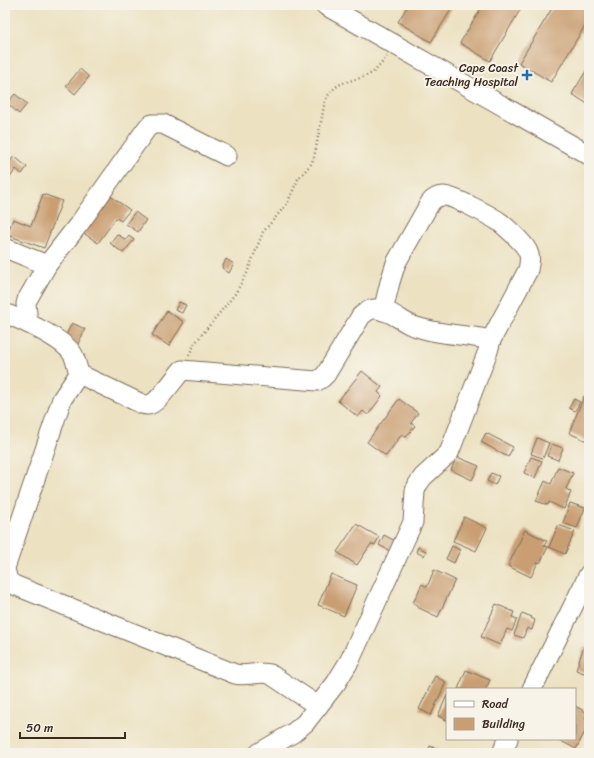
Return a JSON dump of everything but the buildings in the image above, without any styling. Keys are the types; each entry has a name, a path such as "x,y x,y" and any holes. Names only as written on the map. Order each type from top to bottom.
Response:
{"street":[{"path":"325,5 589,156"},
{"path":"28,323 27,300 47,265 79,224 147,128 152,124 163,124 227,156"},
{"path":"259,753 293,733 305,723 336,683 350,660 413,522 415,491 418,484 423,477 449,453 491,340 528,270 530,261 529,253 526,248 493,218 452,198 443,196 435,198 430,203 396,263 383,311"},
{"path":"5,248 47,265"},
{"path":"5,313 28,323 61,342 72,353 79,374 147,405 152,404 158,399 182,370 316,381 326,374 361,316 368,310 374,308 411,325 443,334 477,337 491,340"},
{"path":"79,374 62,399 6,576 14,584 235,674 240,675 264,672 270,674 318,706"},
{"path":"532,688 589,574"},
{"path":"502,753 508,740"}],"path":[{"path":"182,370 195,344 235,294 247,273 263,232 287,204 298,179 311,164 314,158 325,101 329,93 335,87 371,73 396,45"}],"place":[{"name":"Cape Coast Teaching Hospital","path":"527,75"}]}
